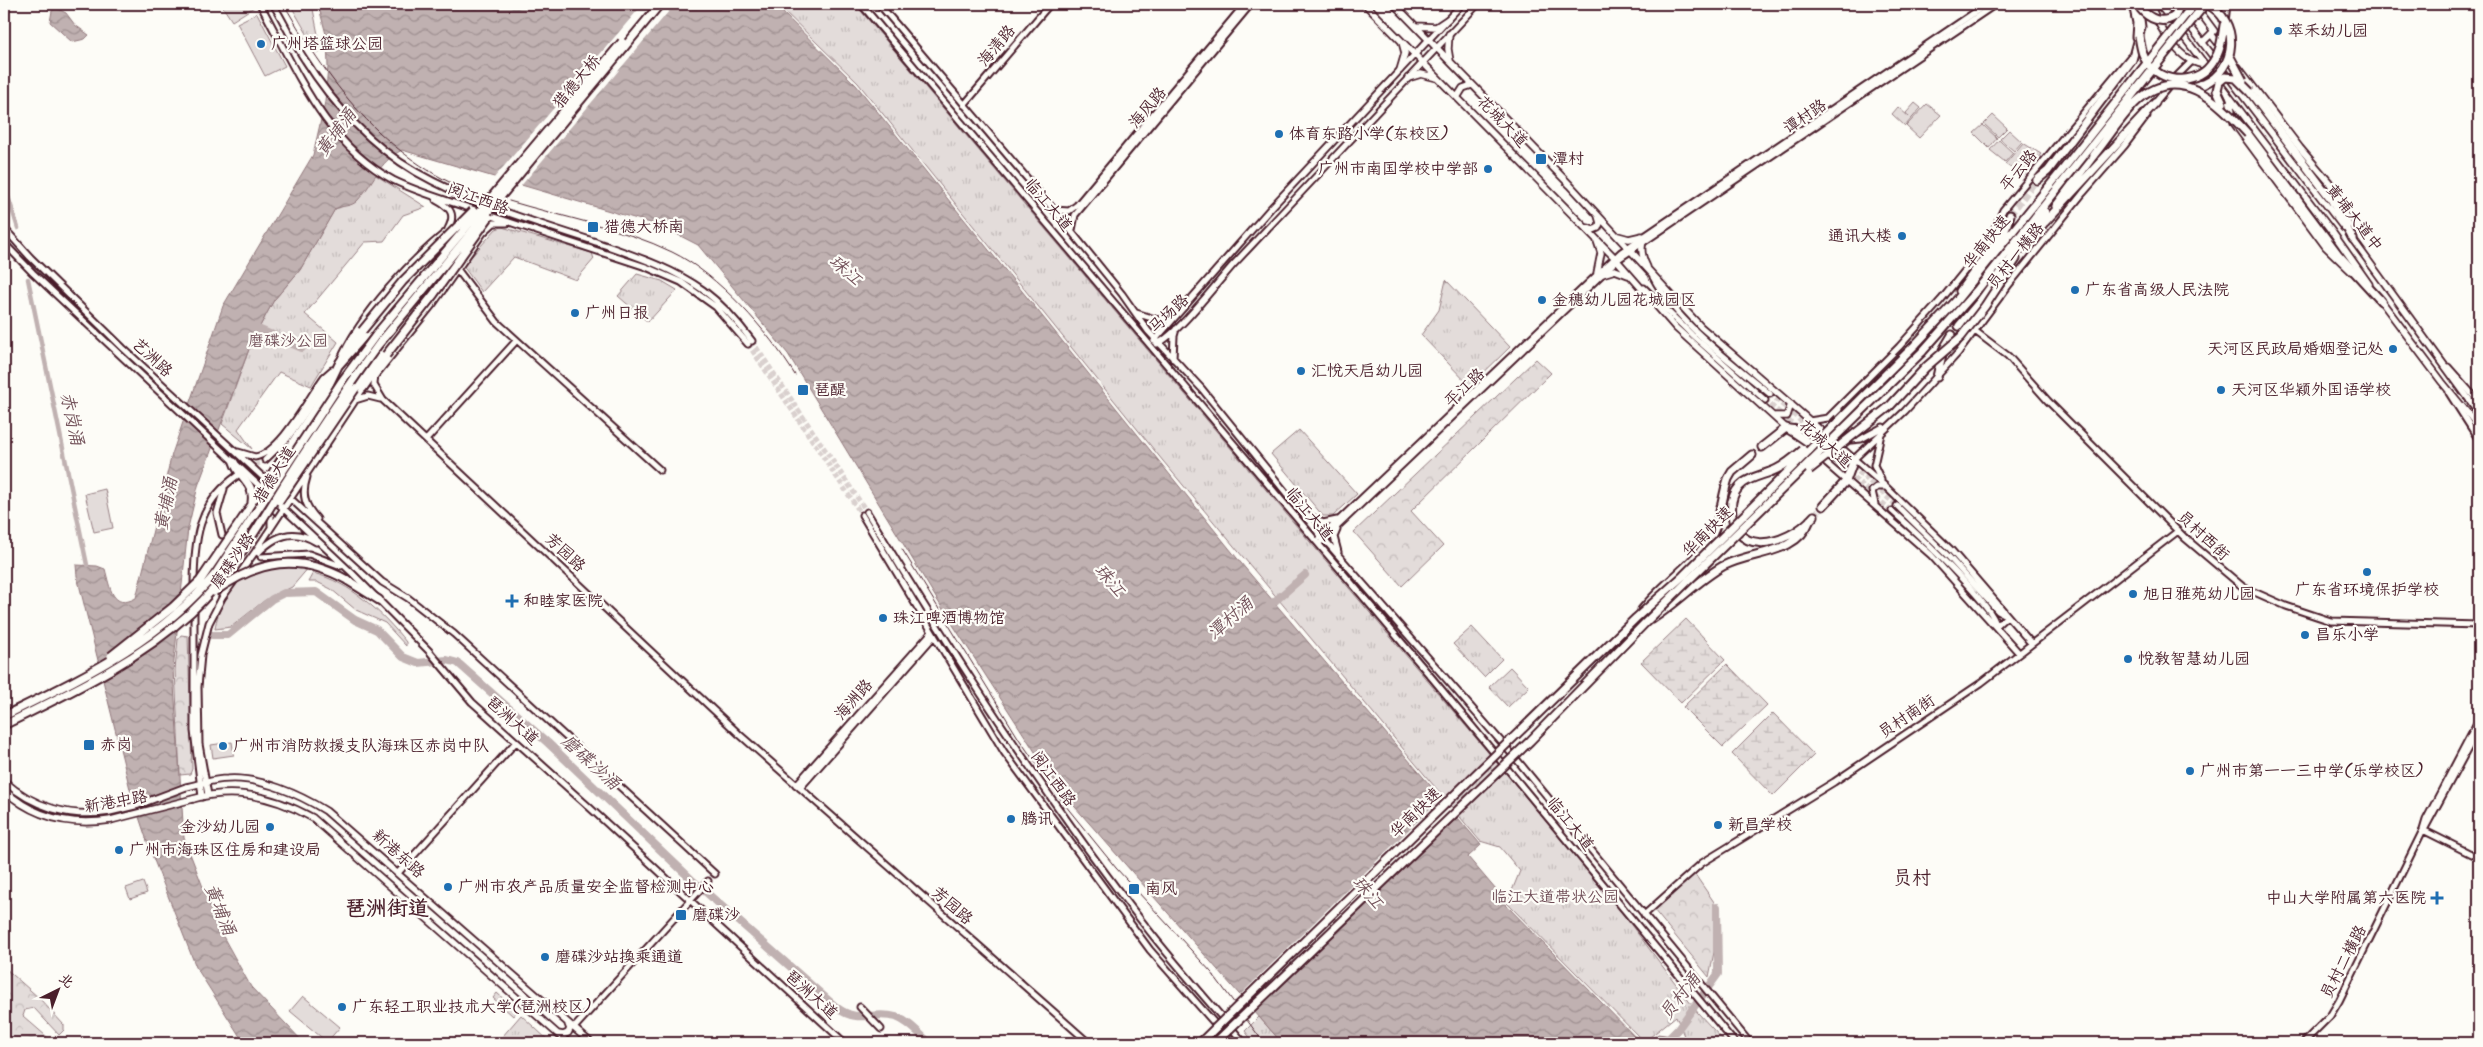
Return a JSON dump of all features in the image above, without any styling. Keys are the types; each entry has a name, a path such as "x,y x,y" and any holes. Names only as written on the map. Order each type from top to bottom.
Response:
{"highway":[{"name":"猎德大桥","path":"513,176 654,4"},
{"name":"猎德大桥","path":"513,176 660,4"},
{"path":"2145,5 2154,20 2164,20 2175,16 2180,4"},
{"name":"华南快速","path":"1215,1043 1524,747 1646,622 1774,499 1922,352 1984,282 2193,4"},
{"path":"1774,499 1890,406 1926,367 1967,329 1986,306 2002,280 2132,106 2143,96 2161,88 2201,84 2214,78 2222,69 2230,55 2231,42 2228,26 2220,13 2206,4"},
{"name":"华南快速","path":"1200,1043 1636,618 1683,576 1915,345 1956,301 2063,176 2206,4"},
{"path":"2139,36 2144,57 2154,70 2170,78 2187,79 2202,73 2214,61 2220,47 2226,4"},
{"path":"2037,180 2048,171 2126,69 2135,54 2145,5"},
{"path":"2224,25 2230,59 2250,92"},
{"path":"2353,239 2331,199 2250,92 2238,79 2231,76 2221,80 2216,90 2224,104 2332,247 2381,301"},
{"path":"2180,86 2214,99 2248,134"},
{"path":"2045,222 2155,103"},
{"path":"70,683 134,640 188,594 211,567 325,393 338,366 362,331 403,281 513,176"},
{"path":"359,389 434,294 513,176"},
{"name":"猎德大道","path":"4,724 121,666 153,644 200,603 224,576 252,537 358,372 513,176"},
{"name":"猎德大道","path":"4,716 108,663 173,618 204,588 216,573 365,350 402,302 513,176"},
{"path":"1959,326 1981,300 2047,209 2063,176"},
{"path":"1915,345 1942,315 2005,230 2010,215"},
{"path":"422,270 433,245"},
{"path":"252,537 455,258 456,248 446,245 422,270 360,344 338,366"},
{"path":"432,289 457,269"},
{"path":"1937,377 1943,350 1952,335"},
{"path":"1646,622 1668,608 1716,570 1742,558 1796,541 1806,530 1812,518 1800,530 1784,539 1761,543 1747,538 1736,527 1732,517 1732,501 1736,490 1746,480 1785,464 1835,426"},
{"path":"1762,447 1786,428 1802,435 1836,460 1854,459 1846,481 1822,506"},
{"path":"1636,618 1654,595 1692,558 1711,535 1728,479 1732,472 1752,455"},
{"path":"234,462 237,469 250,484 253,496 252,505"},
{"path":"200,603 238,577 275,564 301,563 329,571 379,600"}],"main road":[{"name":"花城大道","path":"1365,4 1616,258 1638,282 1656,307 1676,328 1786,428"},
{"name":"花城大道","path":"1394,4 1597,215 1701,327 1854,459"},
{"name":"黄埔大道中","path":"2159,4 2333,233 2442,382 2479,427"},
{"name":"黄埔大道中","path":"2173,4 2353,239 2479,413"},
{"path":"2193,4 2205,17 2212,32 2244,75 2300,148 2320,170 2337,195 2353,239"},
{"path":"2145,5 2182,55 2191,62 2207,65"},
{"path":"1414,26 1431,28 1448,19"},
{"path":"2203,42 2212,32"},
{"path":"1450,34 1448,49 1451,63"},
{"path":"1400,38 1405,53 1400,70"},
{"path":"1408,78 1426,74 1442,81"},
{"path":"1458,96 1463,88 1472,85"},
{"path":"2228,95 2234,123 2331,254 2356,275"},
{"path":"1584,226 1593,230 1598,228 1600,223 1597,215"},
{"path":"1584,226 1600,248 1600,273 1618,270 1638,282"},
{"path":"1614,234 1625,239 1643,238 1642,254 1652,275"},
{"path":"1773,415 1782,418 1787,416 1790,404"},
{"name":"新港东路","path":"203,783 230,778 242,779 298,796 335,818 590,1043"},
{"name":"新港中路","path":"4,780 25,796 54,809 78,814 109,812 138,805 186,787 203,783"},
{"name":"新港中路","path":"4,790 28,808 47,817 81,823 111,820 205,796"},
{"name":"新港东路","path":"205,796 223,793 264,798 287,805 313,818 566,1041"},
{"path":"556,1033 563,1035 570,1032 566,1021"},
{"path":"566,1041 577,1030"},
{"path":"580,1043 590,1043"}],"street":[{"name":"阅江西路","path":"260,4 299,78 320,113 349,146 378,170 405,186 427,195 475,210 507,223 646,267 681,282 716,307 750,343 719,303 683,278 646,260 498,210 415,171 357,124 327,92 303,58 273,4"},
{"name":"临江大道","path":"861,4 1195,397 1735,1043"},
{"name":"临江大道","path":"879,4 1072,231 1154,338 1202,389 1323,538 1518,761 1750,1043"},
{"name":"海清路","path":"964,105 1050,4"},
{"name":"海风路","path":"1054,210 1069,211 1076,205 1245,4"},
{"name":"海风路","path":"1072,231 1076,214 1251,4"},
{"name":"马场路","path":"1152,346 1154,338 1275,204 1462,4"},
{"name":"马场路","path":"1152,346 1160,343 1178,326 1478,4"},
{"name":"谭村路","path":"1628,249 1987,4"},
{"name":"谭村路","path":"1643,238 1996,4"},
{"name":"平云路","path":"1809,421 1818,422 1828,418 1840,407 1941,300 1988,241 2003,210 2085,109 2128,61 2136,35 2136,17 2132,4"},
{"name":"员村一横路","path":"1854,459 1937,377 2083,192 2132,136 2183,68 2191,62"},
{"path":"427,195 450,209 453,219 446,232"},
{"path":"265,460 287,440 338,366 353,335 378,302 403,274 446,232 483,204"},
{"path":"469,252 498,210"},
{"path":"469,252 491,224 507,223"},
{"name":"艺洲路","path":"4,228 30,257 124,348 267,482 291,499"},
{"path":"446,232 456,233 467,242 469,252"},
{"name":"艺洲路","path":"4,243 32,274 284,509"},
{"name":"平江路","path":"1317,543 1600,273 1628,249"},
{"name":"磨碟沙路","path":"203,783 198,725 198,687 202,647 209,623 222,598 270,531 355,400 359,389 374,378 430,308 469,252"},
{"path":"457,269 497,322 516,341 660,470"},
{"name":"花城大道","path":"1652,275 1660,292 1678,313 1720,353 1770,394"},
{"name":"花城大道","path":"1638,282 1692,335 1765,400"},
{"path":"1114,301 1121,303 1122,294"},
{"path":"1135,313 1158,320 1172,319 1172,325 1178,326 1174,336 1174,359"},
{"name":"员村西街","path":"1975,331 2008,356 2048,401 2178,532 2225,574 2242,586 2322,619 2344,622 2479,625"},
{"path":"426,440 516,341"},
{"path":"2441,358 2479,402"},
{"path":"235,451 255,457 271,449 286,433 324,376 338,366"},
{"path":"375,370 375,389 383,400"},
{"path":"2442,382 2479,440"},
{"path":"1195,397 1193,392 1195,389 1202,389"},
{"path":"355,400 372,396 383,400"},
{"name":"芳园路","path":"383,400 798,786 1089,1043"},
{"path":"1840,407 1837,417 1838,427 1851,440 1860,439 1893,421"},
{"path":"1786,428 1809,430 1854,459"},
{"name":"花城大道","path":"1786,428 1941,565 2019,653"},
{"path":"1881,432 1874,465 1875,471 1886,487"},
{"path":"285,455 286,464 292,471 304,473 310,468"},
{"name":"花城大道","path":"1854,459 1951,550 2031,642"},
{"path":"310,468 304,486 306,503 309,510 340,544"},
{"name":"磨碟沙路","path":"205,796 194,731 194,560 198,529 211,501 222,488 238,475 224,489 218,504 218,523 222,535"},
{"path":"1875,505 1872,490 1880,486 1886,487"},
{"path":"1276,495 1280,496 1283,489"},
{"name":"琶洲大道","path":"291,499 382,582 408,598 454,634 715,874"},
{"path":"1297,506 1317,521 1328,523 1341,520"},
{"name":"花城大道","path":"1897,506 1948,556 1998,611 2007,616"},
{"path":"247,512 254,509 262,509 271,516 270,531"},
{"name":"琶洲大道","path":"284,509 352,573 429,651 472,702 748,952 845,1043"},
{"name":"花城大道","path":"1892,511 1931,546 1968,586 1994,617 1996,626"},
{"name":"阅江西路","path":"1232,1043 1156,958 1004,752 933,634 865,513 1031,770 1149,930 1244,1043"},
{"path":"1340,557 1334,537 1341,520"},
{"name":"员村南街","path":"1644,915 1685,876 1706,860 1834,782 1981,683 2031,642 2178,532"},
{"path":"248,562 270,541 294,533 307,537 329,552"},
{"path":"261,557 309,554 338,564 352,573"},
{"path":"1996,626 2007,616"},
{"name":"海洲路","path":"798,786 933,634"},
{"name":"员村二横路","path":"2303,1043 2334,1009 2423,830 2426,820 2479,719"},
{"name":"员村二横路","path":"2423,830 2430,822 2479,728"},
{"path":"398,873 516,742"},
{"path":"2423,830 2479,858"},
{"path":"577,1030 708,881"},
{"path":"1615,900 1623,900 1625,896 1623,890"},
{"name":"琶洲大道","path":"860,1007 881,1029"}],"green space":[{"path":"221,4 252,4 254,7 232,21"},
{"path":"290,4 312,4 321,50 318,53"},
{"name":"临江大道带状公园","path":"777,4 855,4 1530,802 1622,913 1698,1013 1726,1043 1679,1043 1684,1036 1676,1016 1644,1042 1507,903 1520,871 1500,847 1480,841 1163,461 858,83"},
{"name":"广州塔篮球公园","path":"257,13 285,66 265,76 237,23"},
{"path":"1915,103 1921,108 1905,126 1892,114 1898,107 1909,117 1906,113"},
{"path":"1927,104 1941,115 1919,138 1906,126"},
{"path":"1993,115 2007,128 1998,137 1984,124"},
{"path":"1983,125 1997,138 1989,148 1974,133"},
{"path":"2009,130 2022,142 2014,151 2000,139"},
{"path":"1999,140 2013,153 2005,162 1990,150"},
{"path":"2023,143 2041,154 2023,176 2005,164"},
{"name":"磨碟沙公园","path":"374,174 426,207 403,215 384,241 365,242 305,314 338,342 311,386 279,372 238,429 252,449 222,424 252,341 274,300 300,270 335,209 357,201"},
{"path":"502,227 592,253 594,259 576,280 514,257 482,292 463,266 496,229"},
{"path":"637,274 662,281 677,290 648,322 618,296"},
{"path":"1446,280 1510,347 1470,386 1421,335 1439,310"},
{"path":"1536,359 1551,373 1411,511 1443,546 1402,586 1354,532"},
{"path":"1299,430 1357,494 1333,516 1323,516 1271,454"},
{"path":"105,489 113,528 94,532 85,494"},
{"path":"272,566 309,567 292,587 265,600 231,627 215,629 222,605 237,583 250,574"},
{"path":"313,573 340,584 365,600 397,631 406,642 406,646 385,623 356,610 331,589 317,582 308,582"},
{"path":"1686,619 1725,660 1681,703 1641,662"},
{"path":"1472,627 1502,659 1484,677 1453,644"},
{"path":"181,635 188,636 192,769 190,774 180,775 175,670 178,639"},
{"path":"1727,664 1767,705 1723,747 1683,707"},
{"path":"1510,667 1529,687 1508,707 1489,687"},
{"path":"1773,713 1814,755 1773,796 1732,754"},
{"path":"232,742 234,755 213,758 211,745"},
{"path":"1694,873 1714,902 1714,952 1709,977 1654,910"},
{"path":"143,882 147,893 130,899 126,888"},
{"path":"4,967 39,998 64,1025 64,1030 59,1035 34,1008 25,1010 23,1016 54,1043 4,1043"},
{"path":"497,993 517,1011 513,1016 493,998"},
{"path":"303,996 340,1027 327,1042 290,1011"},
{"path":"521,1015 549,1041 547,1043 509,1043 502,1037"},
{"path":"1259,1017 1282,1043 1254,1043 1245,1031"}],"water":[{"path":"318,4 774,4 856,85 1245,568 1481,845 1468,857 1502,897 1506,905 1641,1043 1282,1043 1075,807 1050,775 944,611 788,354 698,245 661,226 402,150 387,161 357,201 335,209 300,270 274,300 252,341 198,486 188,528 173,670 184,838 220,931 251,987 304,1043 244,1043 196,967 150,850 131,793 77,576 76,565 97,566 105,569 113,595 117,599 128,601 136,598 172,454 223,306 313,155 325,102 328,67 327,38"},
{"path":"56,8 66,13 75,25 89,35 85,39 72,42 50,22 52,11"},
{"path":"1658,1034 1672,1036 1672,1043 1648,1043"}],"pier":[{"path":"643,4 675,4 520,187 493,179"},
{"path":"1442,797 1458,816 1253,1014 1238,997"}],"waterway":[{"name":"赤岗涌","path":"4,184 18,228"},
{"name":"赤岗涌","path":"28,279 87,565"},
{"path":"251,326 302,348"},
{"name":"潭村涌","path":"1267,608 1305,575"},
{"name":"磨碟沙涌","path":"212,635 228,635 272,599 284,593 316,592 355,620 377,630 403,657 418,663 447,660 458,663 548,743 691,879 836,1007 852,1015 888,1015 896,1017 910,1025 930,1043"},
{"name":"员村涌","path":"1664,1043 1678,1029 1718,974 1717,907"}],"tunnel":[{"path":"2010,215 2085,114"},
{"path":"752,341 867,512"},
{"path":"748,344 862,515"},
{"path":"1770,394 1812,431"},
{"path":"1765,400 1815,444"},
{"path":"1819,437 1897,506"},
{"path":"1831,458 1892,511"},
{"path":"242,473 265,460"},
{"path":"1814,516 1823,506"},
{"path":"222,535 238,552 249,556 261,557"}],"tram line":[{"path":"284,4 322,65 367,120 392,144 420,165 451,183 485,197"},
{"path":"509,201 633,236 672,252 689,262 724,289 757,323 795,375"},
{"path":"902,549 1019,739 1065,805 1116,868 1212,973 1264,1043"}],"place":[{"name":"萃禾幼儿园","path":"2278,31"},
{"name":"广州塔篮球公园","path":"261,44"},
{"name":"体育东路小学(东校区)","path":"1279,134"},
{"name":"潭村","path":"1541,159"},
{"name":"广州市南国学校中学部","path":"1488,169"},
{"name":"猎德大桥南","path":"593,227"},
{"name":"通讯大楼","path":"1902,236"},
{"name":"广东省高级人民法院","path":"2075,290"},
{"name":"金穗幼儿园花城园区","path":"1542,300"},
{"name":"广州日报","path":"575,313"},
{"name":"天河区民政局婚姻登记处","path":"2393,349"},
{"name":"汇悦天启幼儿园","path":"1301,371"},
{"name":"琶醍","path":"803,390"},
{"name":"天河区华颖外国语学校","path":"2221,390"},
{"name":"广东省环境保护学校","path":"2367,572"},
{"name":"旭日雅苑幼儿园","path":"2133,594"},
{"name":"和睦家医院","path":"512,601"},
{"name":"珠江啤酒博物馆","path":"883,618"},
{"name":"昌乐小学","path":"2305,635"},
{"name":"悦教智慧幼儿园","path":"2128,659"},
{"name":"赤岗","path":"89,745"},
{"name":"广州市消防救援支队海珠区赤岗中队","path":"223,746"},
{"name":"广州市第一一三中学(乐学校区)","path":"2190,771"},
{"name":"腾讯","path":"1011,819"},
{"name":"新昌学校","path":"1718,825"},
{"name":"金沙幼儿园","path":"270,827"},
{"name":"广州市海珠区住房和建设局","path":"119,850"},
{"name":"广州市农产品质量安全监督检测中心","path":"448,887"},
{"name":"南风","path":"1134,889"},
{"name":"中山大学附属第六医院","path":"2437,898"},
{"name":"磨碟沙","path":"681,915"},
{"name":"磨碟沙站换乘通道","path":"545,957"},
{"name":"广东轻工职业技术大学(琶洲校区)","path":"342,1007"}],"district":[{"name":"员村","path":"1912,879"},
{"name":"琶洲街道","path":"387,909"}],"water label":[{"name":"黄埔涌","path":"337,133"},
{"name":"珠江","path":"845,271"},
{"name":"黄埔涌","path":"167,504"},
{"name":"珠江","path":"1109,581"},
{"name":"珠江","path":"1367,893"},
{"name":"黄埔涌","path":"219,910"}]}
